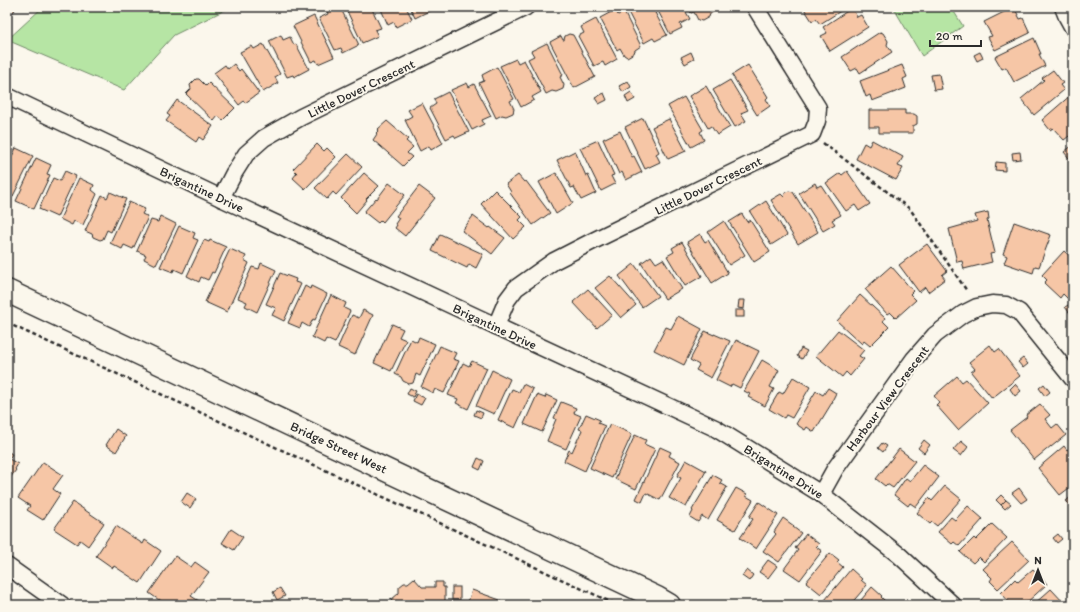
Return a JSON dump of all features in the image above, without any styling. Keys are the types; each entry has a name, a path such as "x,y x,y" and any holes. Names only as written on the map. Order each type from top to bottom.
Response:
{"main road":[{"name":"Bridge Street West","path":"7,291 669,605"}],"street":[{"name":"Little Dover Crescent","path":"221,198 246,154 264,138 301,117 526,7"},
{"path":"755,7 818,108 817,121 812,134"},
{"path":"1063,7 1073,28"},
{"name":"Brigantine Drive","path":"7,96 221,198 715,428 821,494 899,555 953,605"},
{"name":"Little Dover Crescent","path":"496,326 507,300 516,288 554,261 601,236 812,134"},
{"name":"Harbour View Crescent","path":"821,494 835,469 914,359 935,335 963,314 977,307 992,304 1006,305 1019,312 1073,379"},
{"path":"7,566 62,605"}],"path":[{"path":"812,134 833,152 910,209 967,290"},
{"path":"7,323 617,605"}],"green space":[{"path":"43,7 231,7 174,35 124,90 7,40"},
{"path":"893,7 951,7 963,26 922,56"}],"building":[{"path":"7,7 13,7 12,8 15,10 7,19"},
{"path":"332,7 340,7 359,45 343,53 341,48 335,50 319,18 328,14 327,10"},
{"path":"348,7 371,7 381,28 375,30 378,36 362,43 347,11 350,10"},
{"path":"380,7 406,7 412,19 396,27 394,22 388,25"},
{"path":"410,7 430,7 431,10 415,18"},
{"path":"632,7 652,7 667,35 655,41 653,38 644,43 628,12 633,8"},
{"path":"656,7 683,7 690,19 680,24 682,28 670,34"},
{"path":"688,7 714,7 716,10 702,21 698,20 694,12 691,13"},
{"path":"803,7 847,7 820,24 816,19 812,21"},
{"path":"1014,7 1020,19 1023,18 1030,33 995,50 988,37 992,36 984,22"},
{"path":"852,8 857,17 861,15 868,27 830,51 821,36 827,33 823,27"},
{"path":"615,10 618,15 624,12 641,46 627,57 620,48 617,50 600,18"},
{"path":"314,16 334,57 318,64 316,60 311,62 293,26"},
{"path":"596,19 617,59 605,66 603,62 594,66 578,36 584,33 581,27"},
{"path":"880,32 883,33 888,41 887,45 892,52 860,73 857,68 851,71 842,57"},
{"path":"569,34 573,35 595,77 574,88 550,42 561,36 564,40 565,36"},
{"path":"281,35 283,40 290,37 294,45 296,44 309,69 294,77 293,75 287,77 269,41"},
{"path":"1034,38 1045,66 1014,82 1006,67 1002,69 995,57"},
{"path":"547,43 563,75 560,77 564,85 563,89 546,94 528,59 534,56 531,51"},
{"path":"263,44 280,74 275,77 278,83 263,92 240,52 252,46 254,49"},
{"path":"691,52 694,59 685,64 681,57"},
{"path":"980,52 983,58 977,61 974,55"},
{"path":"516,59 518,63 524,60 541,92 532,97 534,100 521,107 500,66"},
{"path":"234,64 239,71 241,69 259,93 245,103 244,101 239,105 214,73 225,65 228,69"},
{"path":"748,65 768,97 766,99 770,106 757,115 732,75"},
{"path":"902,65 907,77 903,79 906,88 872,101 870,95 866,97 860,81"},
{"path":"497,67 514,99 510,101 514,109 513,113 496,118 479,83 484,81 482,75"},
{"path":"1053,70 1063,83 1060,85 1064,90 1034,115 1021,99 1044,80 1042,78"},
{"path":"939,74 942,89 934,90 931,75"},
{"path":"196,79 199,79 206,86 209,83 235,108 223,120 218,116 214,121 186,94 191,89 190,85"},
{"path":"730,80 748,110 741,113 746,121 735,127 713,90"},
{"path":"628,81 631,87 623,92 619,86"},
{"path":"467,83 469,87 474,84 491,116 482,120 484,124 472,130 451,90"},
{"path":"706,86 730,127 717,135 711,126 708,128 689,96"},
{"path":"448,92 469,132 456,138 454,135 446,139 430,108 436,104 434,99"},
{"path":"631,92 635,99 628,103 625,96"},
{"path":"604,93 607,100 599,104 595,98"},
{"path":"1072,94 1073,133 1064,140 1053,128 1050,130 1042,120"},
{"path":"684,97 703,130 700,132 704,140 691,147 668,106"},
{"path":"177,100 213,126 203,140 199,137 196,142 166,121 170,116 167,114"},
{"path":"422,103 443,143 431,150 429,146 420,151 405,120 412,116 408,110"},
{"path":"869,110 905,110 905,114 914,114 917,116 917,124 913,126 913,133 879,133 879,127 869,127"},
{"path":"643,118 659,152 656,154 660,162 645,169 625,127"},
{"path":"669,119 686,151 668,159 652,127"},
{"path":"387,121 408,139 406,141 413,147 407,153 412,157 403,166 373,140 379,130 378,129"},
{"path":"620,131 632,157 634,156 642,172 626,180 622,172 619,174 603,139"},
{"path":"598,140 614,175 611,176 615,184 601,191 580,148"},
{"path":"872,140 903,157 898,166 903,168 896,180 856,159 864,143 869,146"},
{"path":"317,144 324,151 327,148 336,157 305,189 293,178 297,173 293,169"},
{"path":"1073,145 1073,163 1064,152"},
{"path":"16,148 33,156 12,198 7,196 7,167"},
{"path":"575,151 586,176 588,175 596,193 581,200 574,187 571,188 557,160"},
{"path":"1020,152 1021,159 1013,160 1012,153"},
{"path":"348,154 362,167 336,195 333,192 327,199 315,188"},
{"path":"36,158 51,165 47,174 50,175 34,209 16,201"},
{"path":"996,162 1005,163 1005,171 995,170"},
{"path":"65,171 76,176 57,217 39,209 53,178 60,181"},
{"path":"847,171 870,204 859,211 855,205 846,211 826,183 840,173 842,175"},
{"path":"364,173 379,186 366,199 367,200 356,213 341,198"},
{"path":"556,173 573,203 556,214 539,182"},
{"path":"518,175 524,182 526,181 550,213 533,225 510,193 511,192 506,184"},
{"path":"79,178 94,185 92,190 97,194 83,225 74,221 72,225 60,219"},
{"path":"389,183 405,195 383,222 381,220 378,223 364,212 376,198 377,199"},
{"path":"815,183 817,187 821,185 841,215 832,220 835,224 823,231 799,193"},
{"path":"419,186 435,198 405,236 395,228 397,225 395,224 399,218 396,216"},
{"path":"495,190 522,217 519,220 526,227 513,239 481,204"},
{"path":"789,191 793,192 818,232 798,244 771,200 781,194 784,197 785,193"},
{"path":"110,192 126,199 111,232 107,230 103,239 100,240 85,231 102,195 107,198"},
{"path":"766,201 787,235 771,245 750,212"},
{"path":"129,202 145,209 142,214 148,217 133,249 124,245 122,249 110,243"},
{"path":"988,212 989,219 987,220 995,253 990,254 992,262 964,269 962,261 957,262 949,229 977,221 975,215"},
{"path":"742,214 747,222 750,220 770,252 754,262 729,222"},
{"path":"160,216 176,224 156,265 144,259 146,255 137,251 151,220 158,222"},
{"path":"473,216 505,238 492,254 462,231"},
{"path":"724,221 745,255 729,265 708,232"},
{"path":"1014,222 1051,235 1039,267 1035,266 1033,273 1004,263 1007,256 1003,254"},
{"path":"179,226 195,233 193,238 198,240 183,273 174,269 173,272 160,267"},
{"path":"440,234 483,254 476,268 469,264 467,268 432,251"},
{"path":"700,234 705,242 708,240 728,273 712,283 687,242"},
{"path":"204,240 209,242 210,240 226,247 214,273 212,272 208,280 201,277 199,282 187,276"},
{"path":"682,242 702,276 685,286 667,256 674,252 672,248"},
{"path":"927,244 947,271 942,275 945,279 928,292 925,287 919,292 899,265"},
{"path":"230,249 246,256 244,260 249,263 227,312 205,302"},
{"path":"1064,251 1073,259 1073,294 1068,299 1063,294 1060,298 1044,283 1047,280 1042,275"},
{"path":"651,256 656,263 663,259 682,289 665,299 641,263"},
{"path":"261,263 276,270 257,312 245,306 247,302 238,298 252,267 259,269"},
{"path":"634,264 658,296 642,307 619,276"},
{"path":"891,266 913,291 910,294 916,300 896,318 890,312 887,314 865,289"},
{"path":"280,273 296,279 295,282 301,284 284,321 272,315 276,308 266,304"},
{"path":"610,276 636,305 621,318 595,288"},
{"path":"305,286 310,289 311,286 327,294 315,320 313,319 309,327 302,323 300,328 288,323"},
{"path":"588,289 612,315 597,328 573,302"},
{"path":"331,295 346,303 344,308 350,311 335,343 326,339 324,343 312,337"},
{"path":"860,295 885,318 883,321 889,327 870,346 864,341 862,344 837,321"},
{"path":"739,300 745,300 744,309 738,308"},
{"path":"1073,302 1073,317 1065,307"},
{"path":"363,310 373,315 355,355 338,347 352,315 359,318"},
{"path":"735,310 744,310 744,317 735,317"},
{"path":"678,316 702,329 684,365 654,350 666,327 671,329"},
{"path":"392,324 403,329 399,337 406,340 391,371 374,363"},
{"path":"838,330 864,350 859,356 864,359 850,376 846,372 842,377 816,356"},
{"path":"705,331 730,341 711,378 696,370 699,365 690,360"},
{"path":"419,337 435,344 420,376 416,374 413,383 409,384 395,374 411,339 417,342"},
{"path":"736,340 759,351 740,388 732,384 730,387 716,380"},
{"path":"990,345 995,352 999,349 1020,376 992,398 971,372 975,369 969,362"},
{"path":"440,346 456,353 453,359 459,361 444,393 435,389 433,393 421,387"},
{"path":"801,348 807,351 802,359 797,356"},
{"path":"1023,358 1028,364 1023,368 1018,362"},
{"path":"762,360 779,370 770,387 774,389 765,406 748,397 750,394 744,391"},
{"path":"472,361 487,368 468,409 456,403 458,399 448,395 463,363 469,366"},
{"path":"492,370 510,379 494,414 476,406"},
{"path":"957,376 962,382 966,379 988,403 958,430 936,405 939,402 934,396"},
{"path":"793,377 810,387 792,418 786,415 784,418 769,409 779,392 783,394"},
{"path":"523,384 533,389 515,428 498,420 512,389 519,392"},
{"path":"1015,384 1021,391 1015,396 1010,389"},
{"path":"1044,384 1050,392 1045,396 1039,388"},
{"path":"410,388 416,391 413,397 407,394"},
{"path":"828,388 836,393 833,401 814,432 807,427 805,430 796,424 816,391 823,395"},
{"path":"416,394 425,398 421,405 413,401"},
{"path":"537,395 545,398 546,395 557,400 542,432 524,424"},
{"path":"561,402 576,408 574,413 581,416 566,449 547,441"},
{"path":"1040,404 1050,415 1045,419 1052,428 1057,424 1066,435 1034,460 1010,430 1027,417 1026,415"},
{"path":"476,410 483,413 481,418 474,415"},
{"path":"586,414 600,420 598,423 605,426 585,471 564,461 569,450 572,452 582,430 579,429"},
{"path":"610,424 632,434 612,478 590,468"},
{"path":"116,429 126,436 116,452 106,445"},
{"path":"635,435 646,440 644,444 655,449 636,489 615,479"},
{"path":"924,440 930,445 924,453 918,448"},
{"path":"961,441 968,447 961,456 953,450"},
{"path":"882,443 887,446 883,452 878,448"},
{"path":"1073,445 1073,485 1060,495 1038,468 1064,446 1067,450"},
{"path":"660,447 671,452 669,456 680,462 660,500 646,493 642,502 636,499"},
{"path":"899,449 915,461 893,488 887,484 885,486 876,479"},
{"path":"7,451 12,454 9,459 18,464 15,469 16,470 7,482"},
{"path":"478,458 484,461 480,470 474,467"},
{"path":"686,460 706,471 686,507 669,498 681,478 677,476"},
{"path":"43,462 63,475 53,489 60,494 43,520 27,510 30,506 18,498"},
{"path":"923,465 939,477 916,507 910,503 908,506 894,495 906,478 910,481"},
{"path":"713,475 722,480 720,483 727,487 708,520 702,516 698,522 690,517 693,511 692,510"},
{"path":"945,486 961,499 937,526 932,522 930,524 917,513 929,498 932,501"},
{"path":"736,488 747,494 746,496 753,500 735,530 717,520"},
{"path":"1019,488 1027,499 1021,503 1012,493"},
{"path":"187,493 196,499 190,508 181,502"},
{"path":"1001,495 1006,500 1001,505 996,500"},
{"path":"1073,495 1073,510 1066,501"},
{"path":"1006,500 1011,504 1005,509 1001,505"},
{"path":"73,502 104,523 88,546 80,540 77,544 54,529"},
{"path":"759,502 778,515 756,549 740,538 753,519 749,517"},
{"path":"968,506 983,519 959,546 954,542 952,544 938,532 951,517 955,520"},
{"path":"783,518 801,533 779,562 763,551 776,534 774,532"},
{"path":"992,524 1007,538 984,562 979,557 973,563 960,552 974,538 976,540"},
{"path":"116,526 143,544 145,540 161,551 140,583 114,566 113,568 96,556"},
{"path":"231,529 243,537 234,550 222,543"},
{"path":"806,534 819,544 816,547 822,551 800,580 784,569 798,550 795,548"},
{"path":"1058,534 1062,539 1057,543 1053,538"},
{"path":"1012,542 1029,560 998,589 990,581 992,578 983,569"},
{"path":"830,553 839,560 837,562 843,567 821,594 806,582"},
{"path":"175,556 191,567 195,562 209,572 191,596 199,601 196,605 166,605 149,593"},
{"path":"768,560 777,566 768,578 759,572"},
{"path":"851,569 867,585 850,605 832,605 825,600"},
{"path":"1033,569 1047,584 1024,605 1012,605 1001,593 1015,579 1018,582"},
{"path":"747,570 753,575 749,581 742,576"},
{"path":"414,578 422,587 435,587 435,582 443,582 443,587 445,587 445,605 428,605 428,602 425,602 425,605 395,605 391,600 399,593 399,587 404,583 408,583"},
{"path":"452,587 460,587 460,600 452,600"},
{"path":"872,587 882,596 881,597 888,604 887,605 860,605 863,602 861,600"},
{"path":"280,588 285,596 277,600 273,592"},
{"path":"1051,589 1065,604 1033,605"},
{"path":"472,590 500,600 499,605 467,605"}]}
